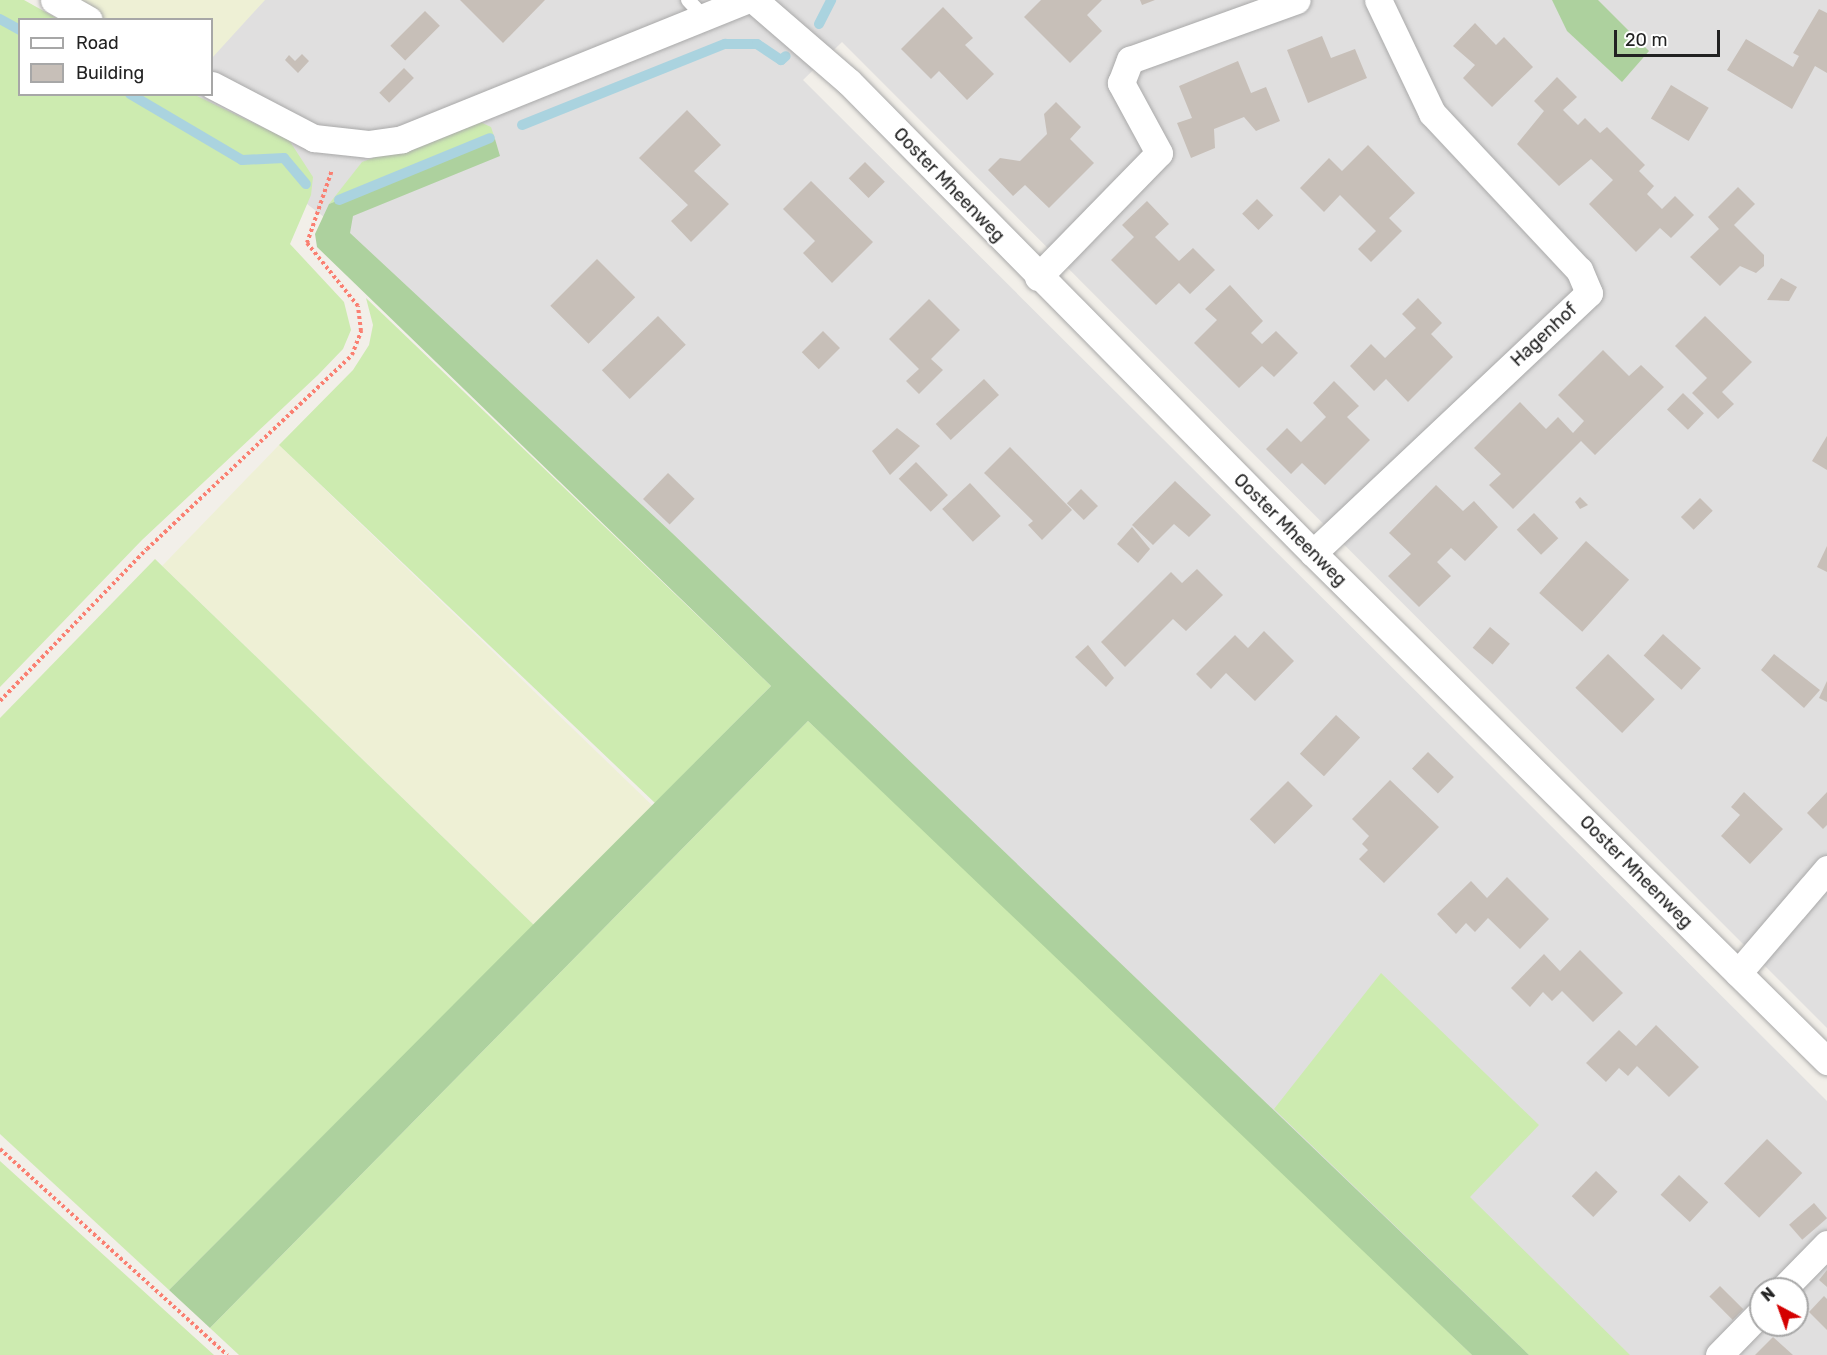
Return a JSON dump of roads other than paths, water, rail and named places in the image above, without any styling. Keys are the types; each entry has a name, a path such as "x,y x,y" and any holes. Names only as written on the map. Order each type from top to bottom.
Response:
{"street":[{"path":"54,0 86,18"},
{"path":"213,86 314,138 340,143 402,139 697,9 746,0"},
{"name":"Ooster Mheenweg","path":"754,0 849,81 1038,277 1313,553 1827,1061"},
{"path":"1038,277 1159,153 1121,83 1130,60 1297,0"},
{"name":"Hagenhof","path":"1313,553 1589,293 1579,270 1432,113 1378,0"},
{"path":"1737,973 1827,869"},
{"path":"1795,1277 1827,1244"},
{"path":"1719,1355 1749,1324"}],"waterway":[{"path":"819,24 831,0"},
{"path":"0,19 18,29"},
{"path":"522,125 725,44 757,44 781,60 786,56"},
{"path":"133,96 242,160 284,158 306,184"},
{"path":"339,200 490,138"}]}
